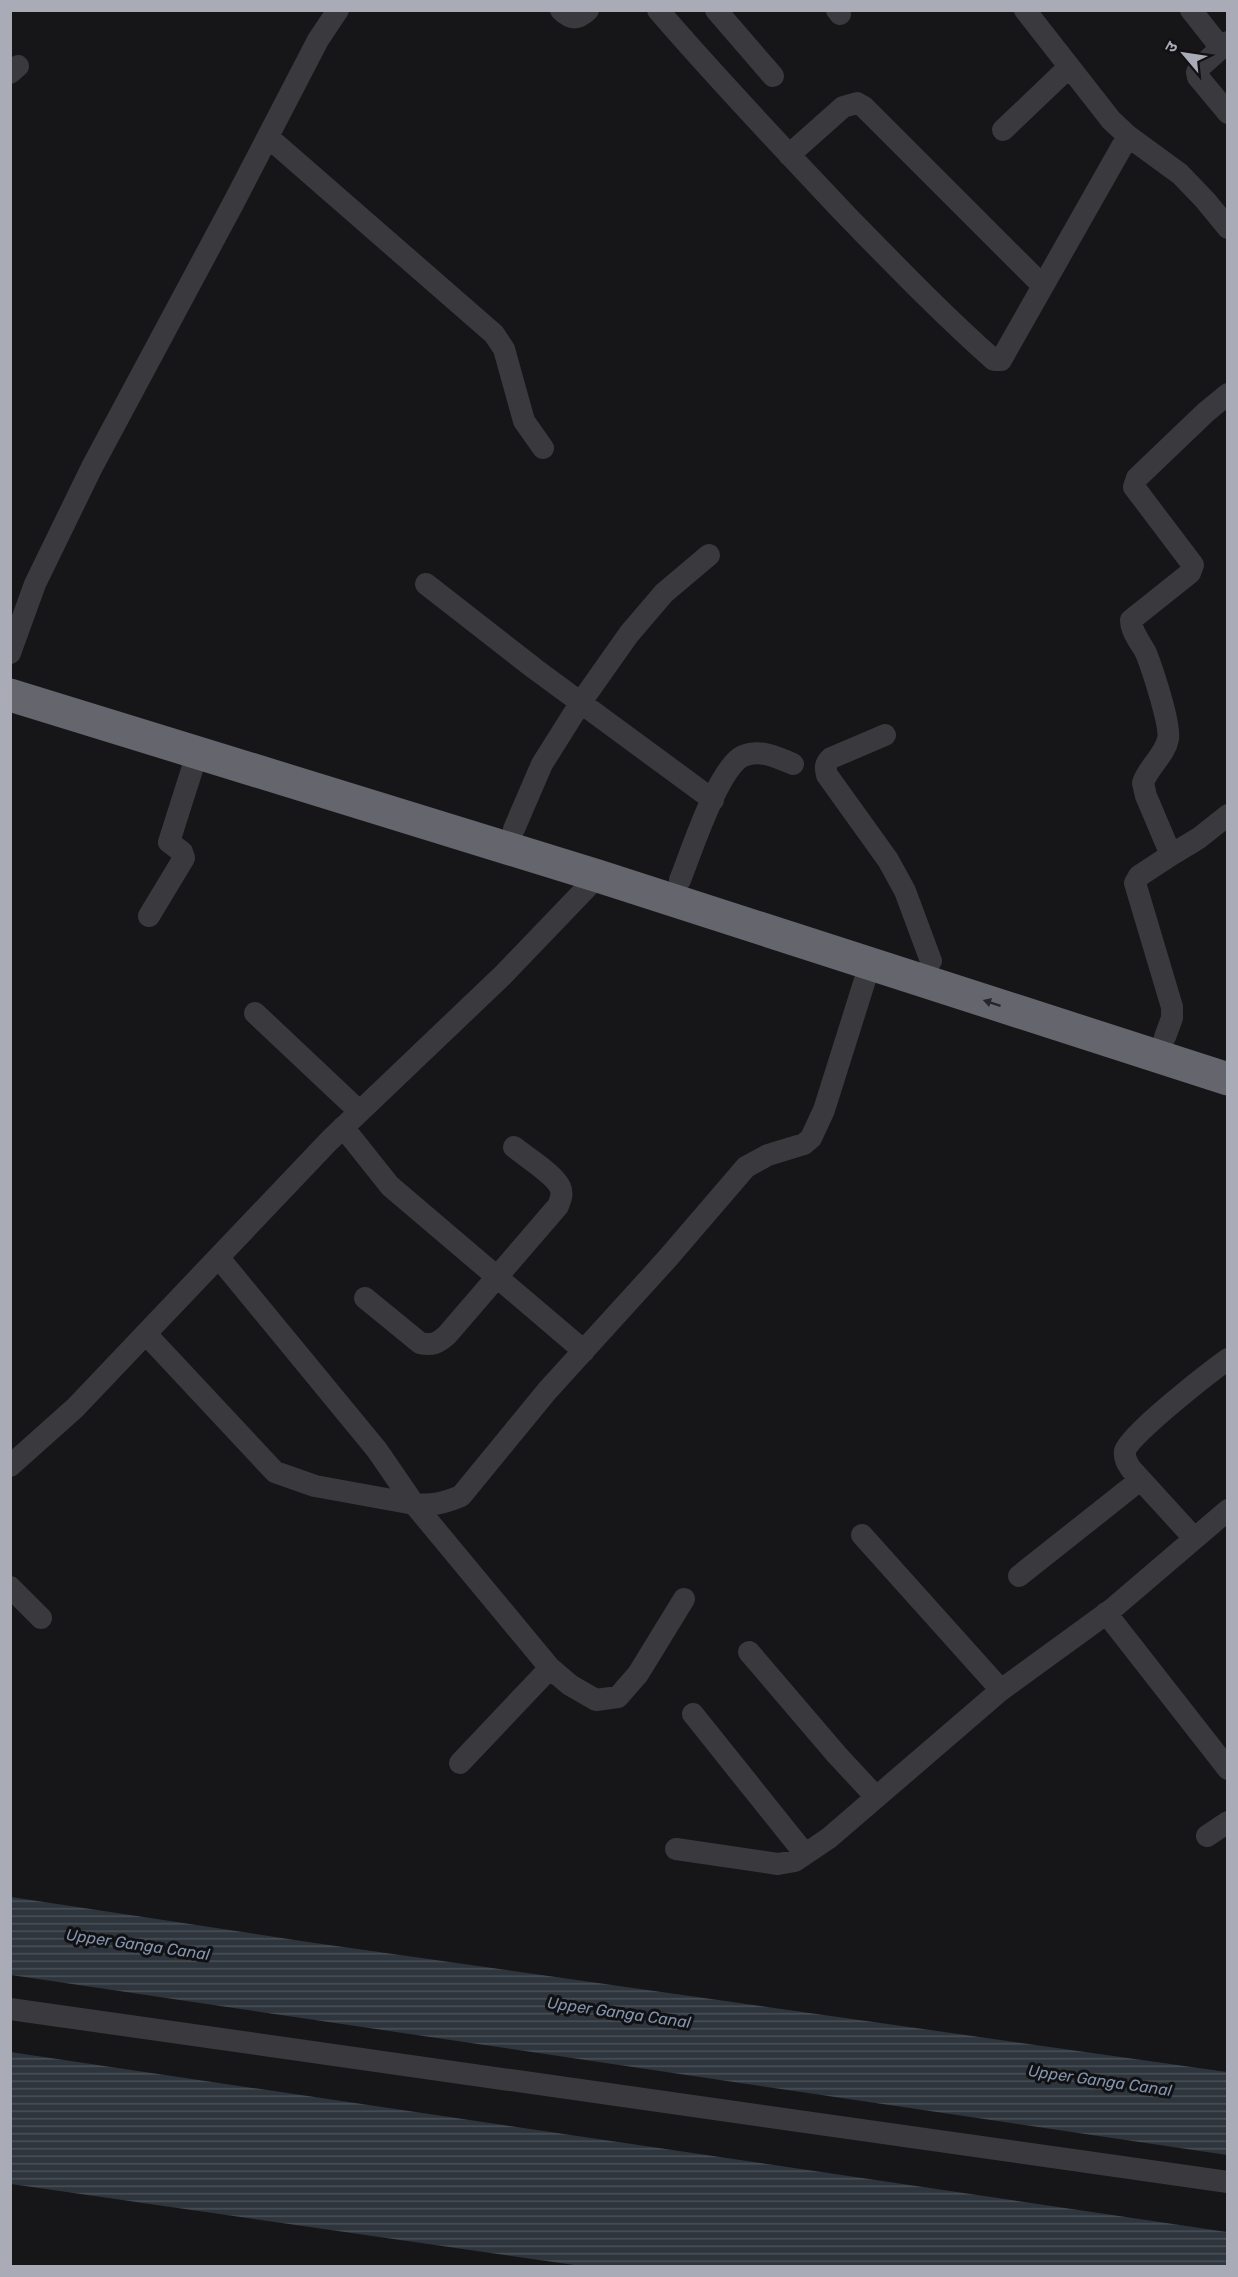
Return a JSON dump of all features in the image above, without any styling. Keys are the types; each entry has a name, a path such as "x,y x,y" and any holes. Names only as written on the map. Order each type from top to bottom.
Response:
{"highway":[{"path":"10,673 680,880 1227,1058"},
{"path":"10,694 197,754 598,876 1227,1079"}],"street":[{"path":"10,653 35,584 92,467 318,40 338,10"},
{"path":"561,10 570,18 582,17 588,10"},
{"path":"658,10 728,91 789,155 875,244 994,360 1001,360 1128,136"},
{"path":"716,10 773,76"},
{"path":"1024,10 1111,120 1128,136 1180,174 1227,228"},
{"path":"1191,10 1224,45 1197,72 1198,77 1227,113"},
{"path":"1002,130 1069,67"},
{"path":"789,155 843,107 857,103 864,107 1042,285"},
{"path":"268,137 494,334 504,349 524,420 543,448"},
{"path":"1171,855 1146,796 1143,783 1166,744 1169,733 1155,678 1146,654 1133,630 1131,620 1190,573 1193,566 1136,491 1135,482 1227,394"},
{"path":"514,829 542,764 581,702 649,610 664,593 709,555"},
{"path":"426,584 713,800"},
{"path":"885,735 831,758 826,762 825,768 827,775 888,860 905,891 930,961"},
{"path":"680,880 713,800 730,766 742,757 756,753 772,755 793,764"},
{"path":"149,916 184,858 182,852 169,842 197,754"},
{"path":"1165,1036 1172,1018 1172,1007 1135,884 1139,876 1199,838 1227,816"},
{"path":"10,1466 75,1408 351,1119 503,975 598,876"},
{"path":"146,1334 274,1472 315,1486 414,1504 431,1506 446,1503 460,1496 547,1391 667,1259 746,1167 768,1155 804,1144 811,1138 824,1110 870,964"},
{"path":"255,1013 351,1119 390,1186 584,1351"},
{"path":"365,1298 420,1343 429,1345 439,1342 447,1335 558,1206 562,1196 555,1180 514,1147"},
{"path":"219,1258 377,1450 414,1504 550,1668 570,1685 596,1700 618,1697 638,1674 684,1599"},
{"path":"1194,1538 1140,1480 1125,1460 1125,1451 1130,1443 1156,1418 1226,1364"},
{"path":"1020,1576 1140,1480"},
{"path":"676,1849 778,1864 795,1861 828,1838 1001,1690 1106,1613 1227,1510"},
{"path":"862,1534 1001,1690"},
{"path":"10,1587 41,1617"},
{"path":"1106,1613 1227,1769"},
{"path":"749,1652 876,1797"},
{"path":"460,1763 550,1668"},
{"path":"693,1714 805,1854"},
{"path":"1207,1836 1227,1822"},
{"path":"10,2009 1227,2182"}],"water":[{"name":"Upper Ganga Canal","path":"11,1897 308,1942 1227,2072 1227,2155 11,1975"},
{"path":"10,2052 1227,2232 1227,2266 581,2266 11,2184"}]}
